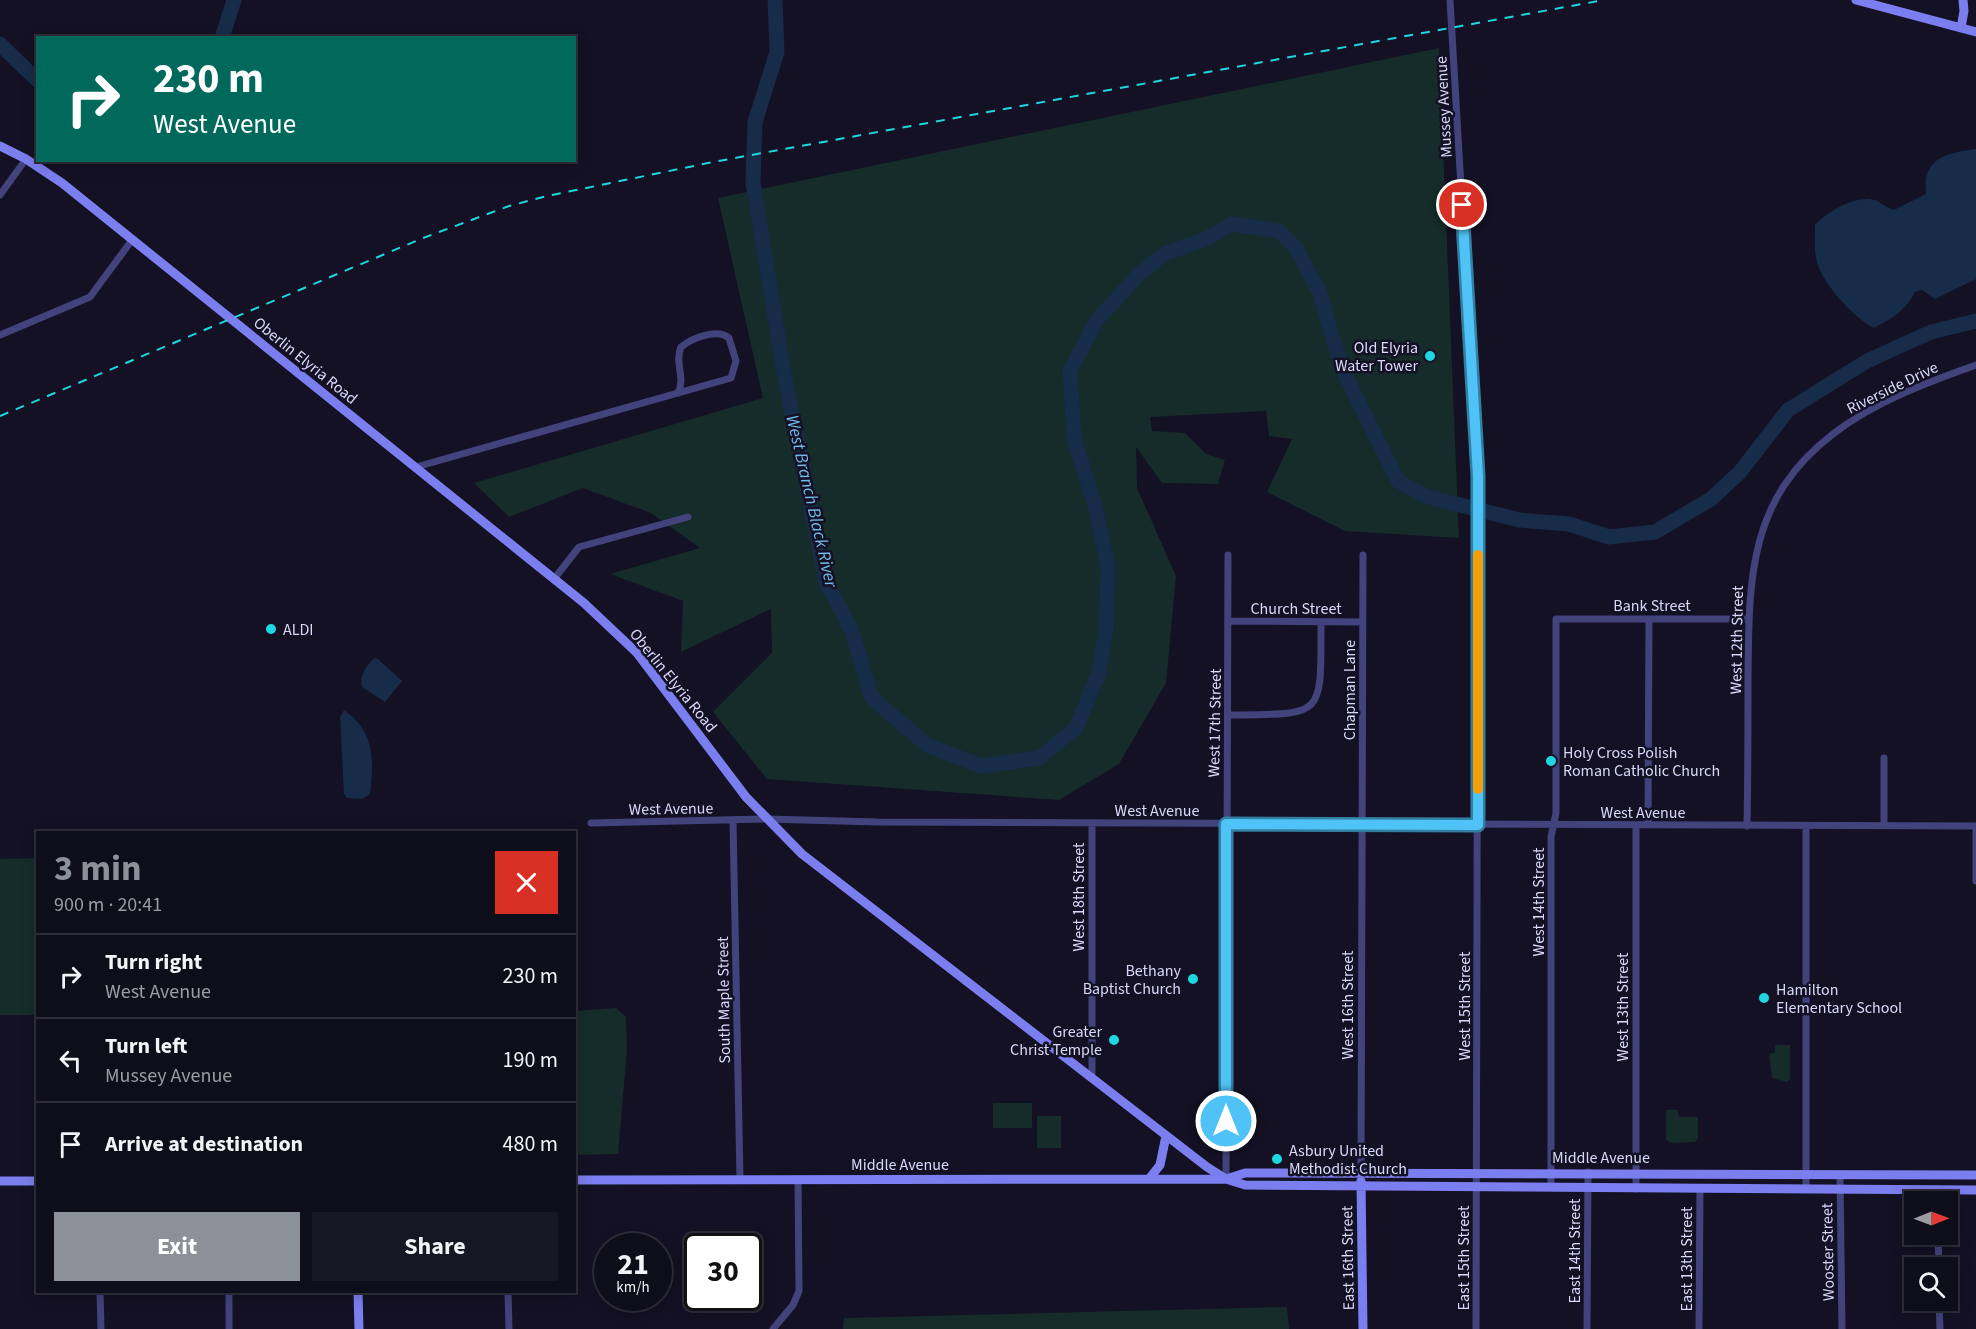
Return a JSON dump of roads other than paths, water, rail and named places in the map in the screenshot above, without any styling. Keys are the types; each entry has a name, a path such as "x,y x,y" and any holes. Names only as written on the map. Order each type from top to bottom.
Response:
{"main road":[{"path":"1856,0 1976,32"},
{"path":"1960,28 1964,11 1963,0"},
{"name":"Oberlin Elyria Road","path":"0,146 26,159 62,183 608,624 637,652 766,819 802,854 1166,1136 1226,1179"},
{"path":"1149,1179 1160,1165 1166,1136"},
{"name":"Middle Avenue","path":"576,1180 1226,1179 1245,1173 1361,1175 1588,1172 1976,1175"},
{"name":"West 16th Street","path":"1361,1175 1361,1186"},
{"name":"Middle Avenue","path":"1226,1179 1245,1185 1976,1190"},
{"path":"0,1181 36,1181"},
{"name":"East 16th Street","path":"1361,1186 1364,1329"},
{"path":"358,1293 359,1329"}],"street":[{"name":"Mussey Avenue","path":"1450,0 1478,488 1478,825"},
{"path":"0,195 26,159"},
{"path":"0,335 90,297 132,240"},
{"path":"678,393 682,386 679,352 685,344 701,338 719,334 729,338 736,361 731,378"},
{"name":"Riverside Drive","path":"1799,467 1833,434 1866,413 1941,378 1976,365"},
{"path":"416,467 741,375"},
{"name":"West 12th Street","path":"1748,826 1748,619 1751,573 1760,536 1776,500 1799,467"},
{"path":"554,579 579,547 688,517"},
{"name":"West 17th Street","path":"1226,1179 1228,555"},
{"name":"Chapman Lane","path":"1363,555 1363,824"},
{"name":"Bank Street","path":"1557,619 1748,619"},
{"name":"West 14th Street","path":"1551,1186 1553,825 1556,813 1557,619"},
{"path":"1648,825 1649,619"},
{"name":"Church Street","path":"1229,621 1362,622"},
{"path":"1228,715 1292,714 1312,705 1321,685 1321,622"},
{"path":"1884,758 1884,825"},
{"name":"West Avenue","path":"591,823 766,819 1226,824 1976,826"},
{"name":"South Maple Street","path":"734,821 740,1179"},
{"name":"West 18th Street","path":"1092,823 1092,1078"},
{"name":"West 16th Street","path":"1361,1175 1363,824"},
{"name":"West 15th Street","path":"1477,1187 1478,825"},
{"name":"West 13th Street","path":"1636,825 1636,1188"},
{"path":"1806,826 1806,1188"},
{"path":"1976,826 1976,881"},
{"name":"East 14th Street","path":"1587,1329 1588,1172"},
{"name":"Wooster Street","path":"1840,1174 1842,1329"},
{"path":"773,1329 793,1305 799,1291 798,1179"},
{"name":"East 15th Street","path":"1476,1329 1477,1187"},
{"name":"East 13th Street","path":"1699,1329 1700,1189"},
{"path":"100,1293 101,1329"},
{"path":"228,1293 229,1329"},
{"path":"508,1293 509,1329"},
{"path":"1939,1311 1940,1329"}],"water":[{"path":"1976,149 1976,279 1935,299 1922,290 1915,292 1898,313 1874,328 1847,307 1823,277 1816,257 1815,225 1835,209 1861,199 1877,201 1894,210 1926,194 1928,172 1938,160 1955,153"},
{"path":"374,658 402,681 385,702 362,687 361,683 362,675"},
{"path":"344,710 362,727 370,747 372,769 370,794 362,799 347,798 344,794 340,717"}],"waterway":[{"name":"West Branch Black River","path":"223,36 234,0"},
{"name":"West Branch Black River","path":"775,0 777,52 755,122 753,183 785,379 826,582 851,629 872,698 927,745 981,766 1039,758 1076,728 1099,673 1106,629 1108,567 1095,506 1074,438 1070,371 1097,320 1140,273 1166,253 1203,240 1232,224 1279,231 1296,248 1320,293 1334,343 1348,381 1398,481 1425,496 1519,520 1569,524 1609,537 1655,532 1711,499 1740,472 1788,410 1867,361 1931,332 1976,321"},
{"name":"West Branch Black River","path":"0,44 36,79"}],"railway":[{"path":"0,416 423,238 509,206 547,196 713,162 1604,0"}],"place":[{"name":"Old Elyria Water Tower","path":"1430,356"},
{"name":"ALDI","path":"271,629"},
{"name":"Holy Cross Polish Roman Catholic Church","path":"1551,761"},
{"name":"Bethany Baptist Church","path":"1193,979"},
{"name":"Hamilton Elementary School","path":"1764,998"},
{"name":"Greater Christ Temple","path":"1114,1040"},
{"name":"Asbury United Methodist Church","path":"1277,1159"}]}
